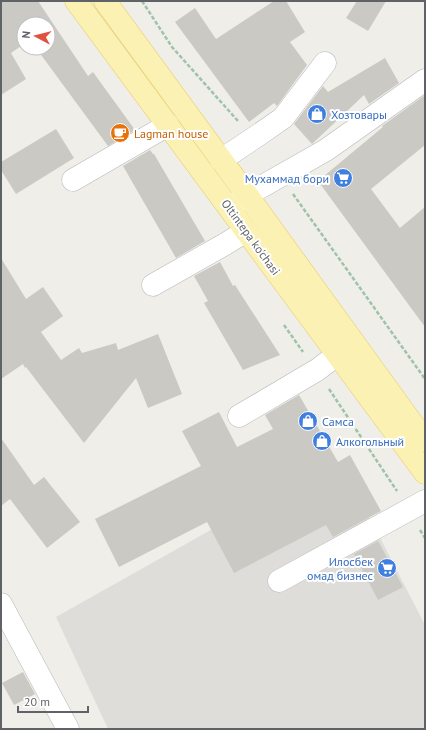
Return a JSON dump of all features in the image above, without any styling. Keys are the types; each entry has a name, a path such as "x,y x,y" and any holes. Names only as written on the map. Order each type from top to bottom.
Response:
{"main road":[{"name":"Oltintepa ko'chasi","path":"76,1 425,473"},
{"name":"Oltintepa ko'chasi","path":"105,1 425,441"}],"street":[{"path":"221,160 282,118 325,63"},
{"path":"229,208 247,195 326,150 425,80"},
{"path":"73,180 168,125"},
{"path":"153,285 227,244 246,231"},
{"path":"239,416 317,370 337,355"},
{"path":"279,581 425,501"},
{"path":"1,604 68,729"}],"shaded area":[{"path":"335,460 375,528 425,625 425,729 108,729 56,617"}],"building":[{"path":"1,1 38,1 48,16 16,16 16,50 11,53 26,79 1,95"},
{"path":"274,1 286,1 305,32 290,42 307,65 277,106 274,103 249,122 175,22 195,8 216,39"},
{"path":"357,1 386,1 368,31 346,18"},
{"path":"56,28 88,76 93,72 135,130 108,146 42,56 56,56"},
{"path":"385,58 399,83 369,104 364,95 312,144 294,124 323,86 328,92"},
{"path":"425,95 425,145 371,189 400,228 425,207 425,327 318,181 383,127 382,126"},
{"path":"56,129 74,158 16,194 1,170 1,162"},
{"path":"150,150 154,154 205,241 176,258 123,166"},
{"path":"1,258 26,299 43,287 63,316 41,332 61,360 79,348 82,353 116,343 118,350 158,334 182,394 148,408 136,378 84,443 23,364 1,379"},
{"path":"220,262 233,286 235,285 280,355 243,370 204,303 208,301 194,276"},
{"path":"299,395 338,462 350,455 381,511 333,537 326,525 234,573 207,522 119,567 95,519 201,466 182,431 219,412 237,447 273,429 265,415"},
{"path":"1,438 34,485 44,477 80,522 47,548 10,499 1,506"},
{"path":"378,541 403,587 378,600 354,554"},
{"path":"23,672 35,694 14,705 2,683"}],"place":[{"name":"Хозтовары","path":"317,114"},
{"name":"Lagman house","path":"120,133"},
{"name":"Мухаммад бори","path":"343,178"},
{"name":"Самса","path":"308,421"},
{"name":"Алкогольный","path":"322,441"},
{"name":"Илосбек омад бизнес","path":"387,568"}]}
